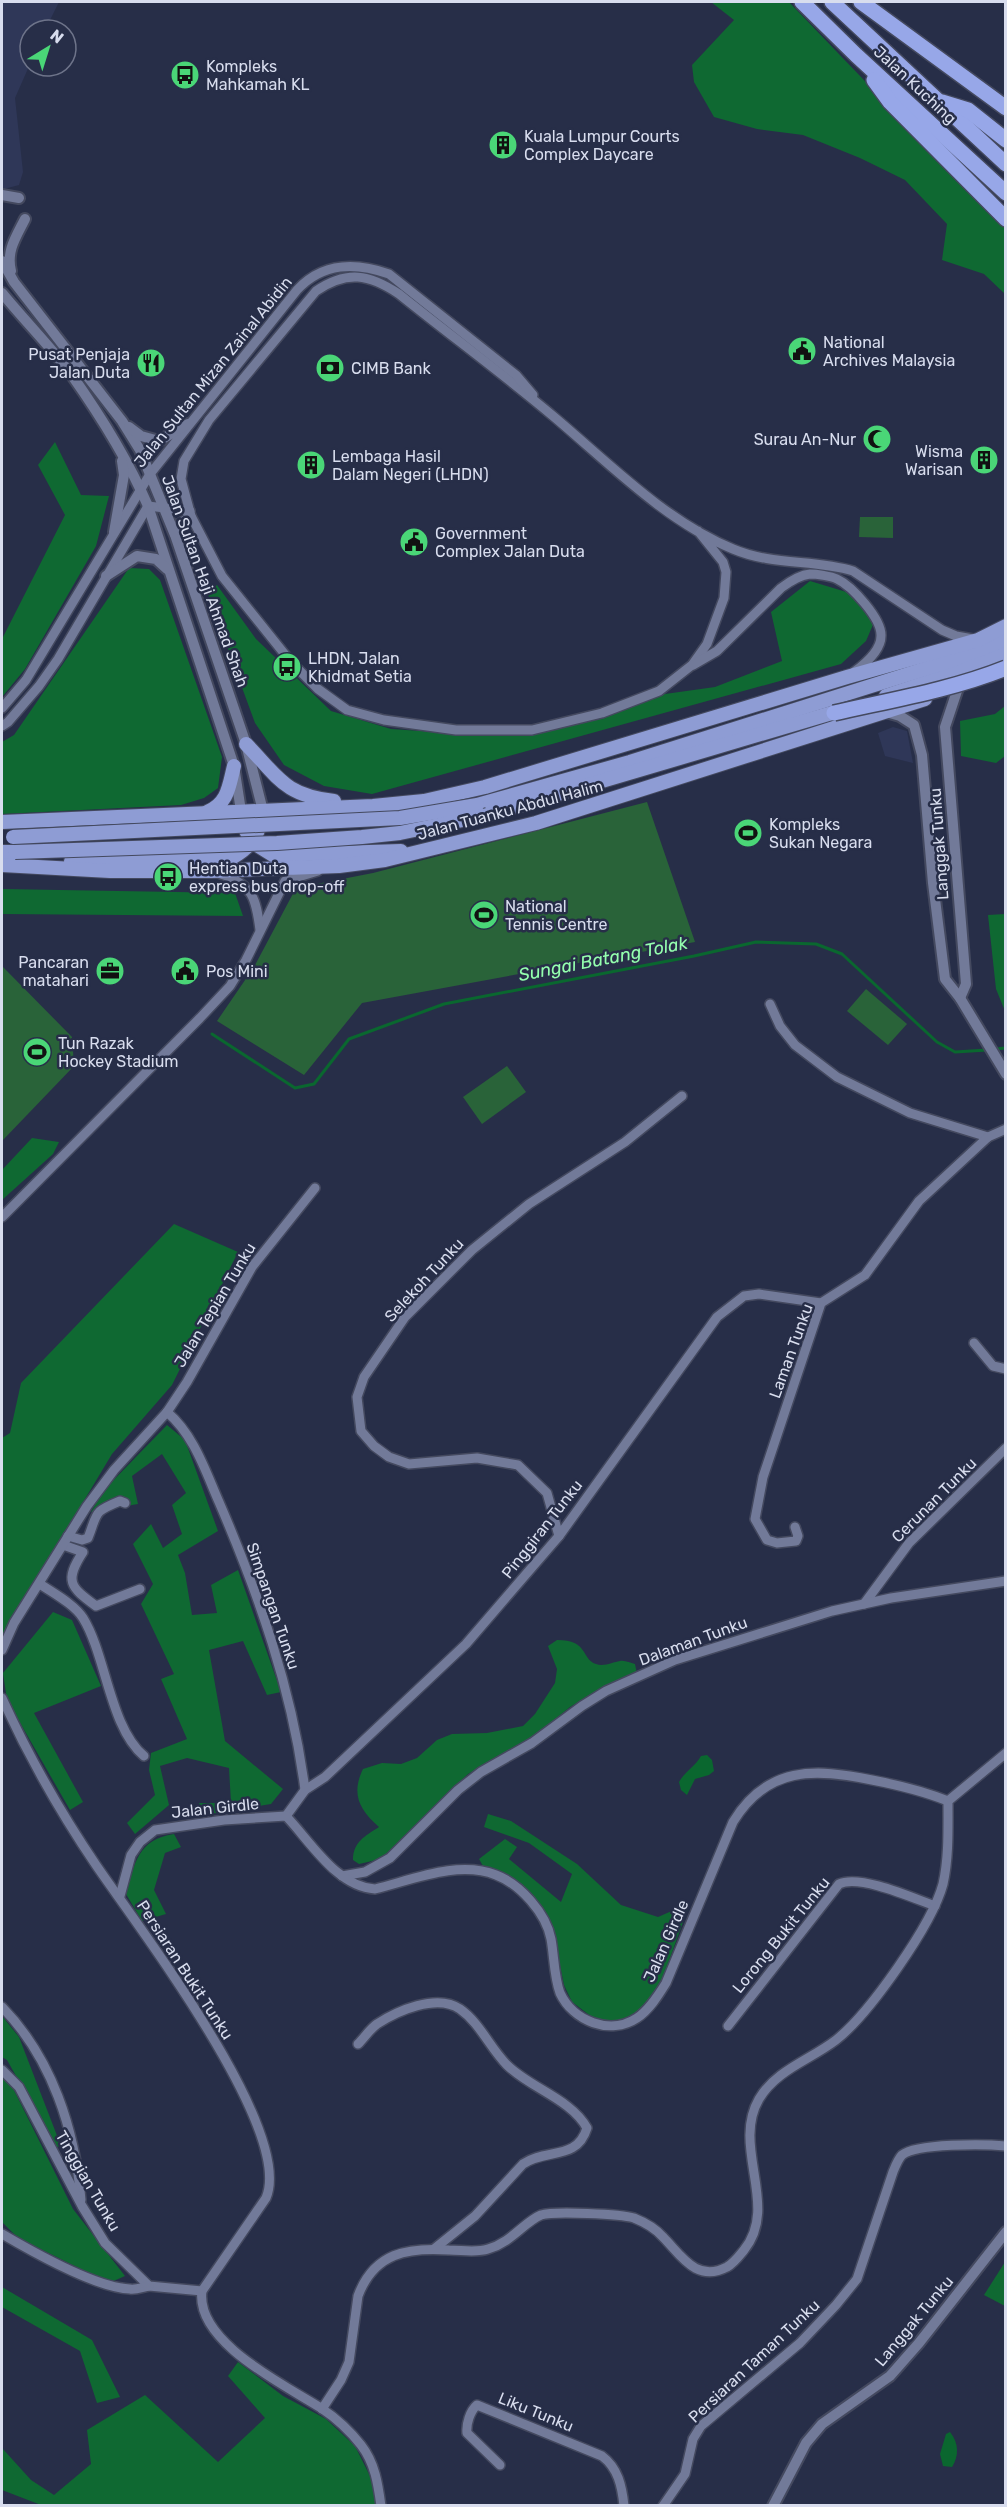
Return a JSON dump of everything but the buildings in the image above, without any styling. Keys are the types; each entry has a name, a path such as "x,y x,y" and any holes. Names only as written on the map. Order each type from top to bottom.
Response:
{"highway":[{"name":"Jalan Kuching","path":"802,2 1005,193"},
{"name":"Jalan Kuching","path":"832,2 1005,164"},
{"path":"861,2 1005,108"},
{"path":"856,55 890,102 1005,219"},
{"path":"939,102 968,110 1005,140"},
{"path":"834,713 934,690 983,677 1005,668"}],"main road":[{"name":"Jalan Tuanku Abdul Halim","path":"2,822 373,806 424,801 485,787 847,677 978,640 1005,626"},
{"name":"Jalan Tuanku Abdul Halim","path":"8,852 277,843 400,833 750,732 950,661 1005,639"},
{"name":"Jalan Tuanku Abdul Halim","path":"7,837 368,821 482,810 513,795 630,762 834,713 952,674 1005,653"},
{"name":"Jalan Tuanku Abdul Halim","path":"2,864 110,871 212,871 338,859 385,860 536,823 886,712 958,688 1005,662"},
{"path":"513,795 720,715"},
{"path":"536,823 558,811 698,761 750,732"},
{"path":"246,744 275,775 301,795 373,806"},
{"path":"207,812 217,807 225,799 234,766"},
{"path":"334,807 314,816 308,823 307,835 318,847 338,859"},
{"path":"2,864 232,857 252,842 260,829 263,811"},
{"path":"241,812 244,827 252,842 273,855 338,859"},
{"path":"178,814 204,828 207,835 206,848 187,859"}],"street":[{"path":"2,195 19,198"},
{"path":"14,282 9,254 25,219"},
{"name":"Jalan Sultan Haji Ahmad Shah","path":"2,261 14,282 122,421 140,450 175,535 246,744 263,811"},
{"name":"Jalan Sultan Mizan Zainal Abidin","path":"2,708 26,680 150,474 297,290 306,280 324,269 338,266 375,269 398,280 516,375 551,414"},
{"name":"Jalan Sultan Mizan Zainal Abidin","path":"698,531 723,562 726,572 724,598 707,644 692,665 660,691 602,713 532,730 456,730 384,720 347,710 318,689 266,633 222,576 190,513 181,479 184,461 209,420 316,291 332,280 357,277 383,284 551,414 651,498 698,531 750,556 794,564 840,567 853,571 942,630 956,636 978,640"},
{"name":"Jalan Sultan Haji Ahmad Shah","path":"2,293 70,373 140,488 148,506 234,766 241,812"},
{"path":"122,421 141,436 159,441 188,424"},
{"path":"114,532 124,475 120,452"},
{"path":"2,726 39,686 79,625 148,506 190,513"},
{"path":"175,535 180,523 190,513"},
{"path":"106,576 137,556 156,559 169,572"},
{"path":"692,665 717,651 780,588 791,581 811,574 837,579 866,605 879,622 882,638 872,656 847,677"},
{"name":"Langgak Tunku","path":"958,688 945,727 966,984 960,998"},
{"name":"Langgak Tunku","path":"886,712 907,719 914,725 917,732 922,755 933,883 945,979 960,998 1005,1074"},
{"path":"2,1216 230,986 246,960 285,882 338,859"},
{"path":"212,871 235,879 250,891 257,903 260,930"},
{"path":"770,1004 780,1026 795,1045 837,1077 910,1113 988,1137"},
{"name":"Selekoh Tunku","path":"558,1536 547,1493 518,1465 477,1458 409,1464 389,1457 374,1446 361,1431 357,1397 364,1377 405,1317 472,1250 529,1204 625,1142 682,1096"},
{"name":"Laman Tunku","path":"795,1527 798,1536 796,1541 777,1543 767,1540 755,1519 763,1477 821,1303 865,1275 919,1201 988,1137 1005,1129"},
{"name":"Jalan Tepian Tunku","path":"167,1412 187,1382 252,1267 315,1188"},
{"name":"Pinggiran Tunku","path":"286,1816 305,1790 325,1777 466,1644 558,1536 717,1317 744,1296 759,1294 821,1303"},
{"path":"974,1343 993,1366 1005,1368"},
{"path":"2,1650 14,1623 87,1506 114,1470 167,1412"},
{"name":"Simpangan Tunku","path":"167,1412 179,1422 193,1443 252,1579 289,1700 302,1760 305,1790"},
{"name":"Cerunan Tunku","path":"864,1604 909,1543 1005,1448"},
{"path":"125,1503 120,1501 101,1509 95,1516 83,1552 71,1570 70,1576 74,1587 96,1606 140,1589"},
{"path":"66,1541 88,1538"},
{"path":"66,1541 83,1552"},
{"name":"Dalaman Tunku","path":"342,1876 366,1872 390,1858 458,1790 481,1772 532,1743 606,1691 675,1660 832,1611 1005,1581"},
{"path":"40,1584 82,1617 120,1718 134,1748 144,1756"},
{"name":"Persiaran Bukit Tunku","path":"2,1698 18,1734 96,1865 120,1896 204,2021 250,2107 269,2164 271,2181 266,2198 202,2291"},
{"path":"322,2409 341,2380 349,2362 358,2296 366,2277 378,2263 397,2253 434,2249 473,2251 491,2249 511,2238 542,2215 620,2215 635,2219 662,2235 680,2258 692,2267 708,2271 726,2267 735,2261 749,2244 758,2221 758,2198 750,2147 750,2128 760,2097 774,2080 835,2041 855,2022 919,1935 935,1906 943,1882 948,1838 948,1801 1005,1753"},
{"name":"Jalan Girdle","path":"120,1896 131,1855 140,1842 155,1830 224,1820 286,1816 342,1876 358,1887 375,1889 446,1871 472,1870 496,1875 517,1888 536,1908 551,1935 560,1991 568,2005 584,2020 603,2026 615,2026 629,2023 639,2017 666,1983 733,1822 741,1808 757,1792 791,1775 809,1772 839,1773 910,1788 948,1801"},
{"name":"Lorong Bukit Tunku","path":"728,2026 839,1884 855,1881 935,1906"},
{"path":"358,2044 376,2025 424,2004 445,2003 459,2008 474,2022 507,2066 577,2115 587,2128 584,2136 572,2150 531,2158 523,2164 475,2216 434,2249"},
{"path":"2,2007 20,2026 34,2047 63,2108 78,2166 82,2206"},
{"name":"Tinggian Tunku","path":"2,2070 19,2087 82,2206 105,2243 149,2286"},
{"name":"Persiaran Taman Tunku","path":"663,2505 685,2474 693,2439 702,2426 800,2343 857,2279 893,2172 901,2156 915,2149 975,2145 1005,2146"},
{"name":"Langgak Tunku","path":"773,2505 806,2443 822,2424 890,2376 919,2343 1005,2232"},
{"path":"2,2234 41,2256 111,2286 131,2290 149,2286 202,2291 202,2306 212,2328 220,2337 278,2384 322,2409 343,2425 370,2459 375,2471 381,2505"},
{"name":"Liku Tunku","path":"500,2465 467,2433 466,2427 477,2405 602,2456 612,2465 618,2475 624,2505"}],"shaded area":[{"path":"2,2 59,2 51,18 18,18 18,78 24,78 15,98 23,172 19,185 4,189 2,187"},
{"path":"711,2 789,2 982,203 1005,220 1005,294 984,274 942,260 947,224 905,180 860,158 803,135 757,129 714,117 694,82 692,65 734,20"},
{"path":"55,442 81,495 109,496 96,546 25,669 2,697 2,639 65,515 38,465"},
{"path":"860,517 893,517 893,538 859,537"},
{"path":"129,568 149,569 160,580 222,757 218,788 204,798 181,805 2,814 2,742 14,735"},
{"path":"810,581 853,594 875,620 866,641 841,664 372,794 324,786 284,765 255,723 207,592 217,585 256,639 331,711 391,729 496,736 665,694 715,687 782,661 771,612"},
{"path":"1005,706 1005,756 996,763 961,756 960,721 995,714"},
{"path":"893,727 907,731 913,763 885,756 878,733"},
{"name":"National Tennis Centre","path":"647,802 695,942 604,959 598,969 584,962 362,1003 304,1075 217,1021 254,967 296,888 373,873"},
{"path":"2,889 235,893 243,916 2,914"},
{"path":"1006,914 1005,1011 996,989 988,915"},
{"name":"Tun Razak Hockey Stadium","path":"2,966 72,1037 74,1066 2,1141"},
{"path":"866,989 907,1024 888,1045 847,1011"},
{"path":"507,1066 526,1092 482,1124 463,1097"},
{"path":"32,1138 59,1142 53,1154 2,1200 2,1170"},
{"path":"174,1224 238,1252 172,1385 112,1454 2,1637 2,1438 10,1433 21,1383"},
{"path":"167,1425 185,1440 218,1531 178,1555 185,1573 192,1615 217,1613 211,1585 238,1570 281,1692 267,1695 243,1641 209,1650 225,1741 283,1789 271,1804 204,1815 199,1803 231,1803 229,1768 187,1758 160,1766 169,1805 135,1834 127,1823 155,1795 149,1770 151,1753 187,1739 161,1679 174,1674 141,1604 153,1584 133,1544 151,1524 163,1548 182,1534 172,1505 186,1493 162,1454 132,1476 138,1504 91,1512 102,1492"},
{"path":"53,1612 72,1620 101,1686 34,1713 83,1802 70,1810 7,1700 3,1673"},
{"path":"557,1640 574,1643 583,1650 591,1662 599,1665 622,1661 635,1664 637,1674 594,1693 570,1707 536,1735 468,1774 381,1859 359,1864 353,1860 358,1844 379,1827 366,1814 359,1801 359,1778 363,1769 382,1763 401,1764 417,1758 437,1740 452,1734 487,1733 523,1726 535,1714 555,1683 557,1669 548,1646"},
{"path":"707,1755 712,1760 714,1771 695,1779 687,1795 681,1790 679,1782 701,1756"},
{"path":"488,1814 511,1821 577,1864 621,1905 658,1917 690,1903 662,1980 637,2012 619,2021 596,2020 572,2002 564,1985 551,1922 527,1890 507,1875 483,1866 479,1859 505,1839 517,1847 509,1859 561,1902 572,1874 529,1843 484,1827"},
{"path":"174,1834 181,1847 165,1853 154,1890 166,1914 142,1921 126,1894 135,1863 145,1847 162,1837"},
{"path":"2,2016 19,2037 61,2146 56,2147 7,2060 2,2057"},
{"path":"2,2078 11,2084 73,2209 125,2276 109,2283 18,2238 2,2222"},
{"path":"1005,2262 1006,2306 984,2295"},
{"path":"2,2287 92,2340 120,2397 97,2403 80,2351 2,2307"},
{"path":"238,2362 283,2396 326,2419 355,2446 372,2480 376,2505 41,2505 2,2490 2,2448 31,2480 54,2495 91,2464 87,2430 145,2395 218,2462 265,2418 228,2376"},
{"path":"950,2432 957,2449 952,2467 943,2466 940,2454 946,2434"}],"waterway":[{"name":"Sungai Batang Tolak","path":"212,1034 295,1088 314,1084 349,1039 444,1004 756,942 816,944 842,954 937,1042 955,1052 987,1050"},
{"name":"Sungai Batang Tolak","path":"994,1049 1006,1048"}],"place":[{"name":"Kompleks Mahkamah KL","path":"185,75"},
{"name":"Kuala Lumpur Courts Complex Daycare","path":"503,145"},
{"name":"National Archives Malaysia","path":"802,351"},
{"name":"Pusat Penjaja Jalan Duta","path":"151,363"},
{"name":"CIMB Bank","path":"330,368"},
{"name":"Surau An-Nur","path":"877,439"},
{"name":"Wisma Warisan","path":"984,460"},
{"name":"Lembaga Hasil Dalam Negeri (LHDN)","path":"311,465"},
{"name":"Government Complex Jalan Duta","path":"414,542"},
{"name":"LHDN, Jalan Khidmat Setia","path":"287,667"},
{"name":"Kompleks Sukan Negara","path":"748,833"},
{"name":"Hentian Duta express bus drop-off","path":"168,877"},
{"name":"National Tennis Centre","path":"484,915"},
{"name":"Pancaran matahari","path":"110,971"},
{"name":"Pos Mini","path":"185,971"},
{"name":"Tun Razak Hockey Stadium","path":"37,1052"}]}
